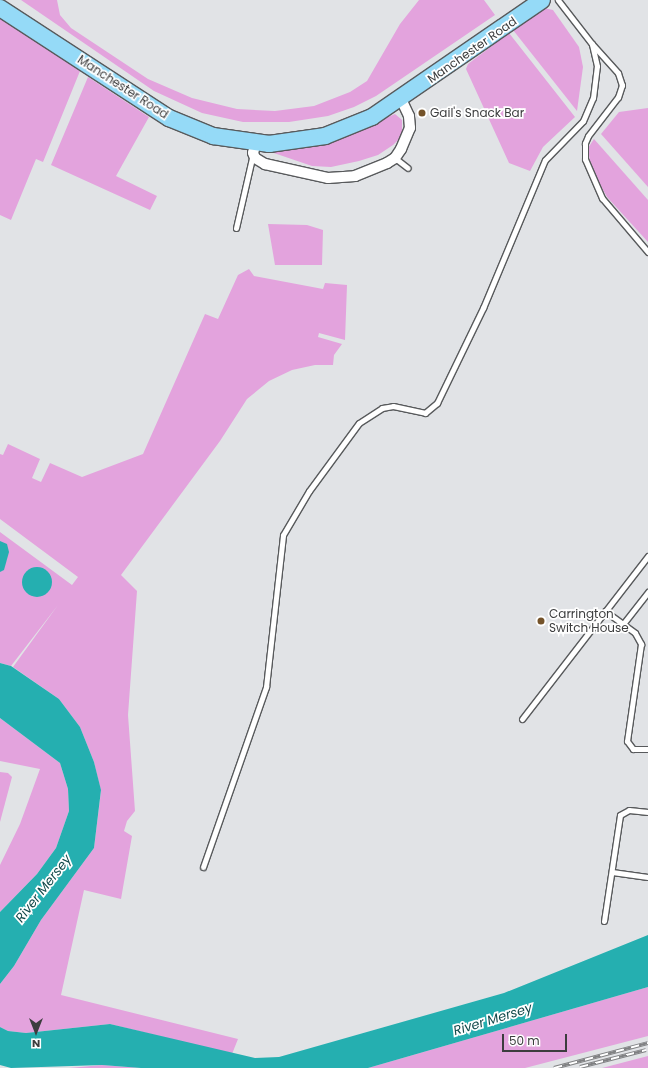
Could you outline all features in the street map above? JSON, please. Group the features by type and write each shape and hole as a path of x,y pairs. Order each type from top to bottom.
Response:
{"main road":[{"name":"Manchester Road","path":"0,8 169,118 213,136 255,148 325,136 372,117 401,100 542,0"}],"street":[{"path":"395,158 410,128 409,116 401,100"},
{"name":"Manchester Road","path":"255,148 258,161 265,164 328,178 367,172 395,158"}],"lane":[{"path":"558,0 592,44 618,73 622,85 618,97 588,136 585,143 585,159 602,198 648,252"},
{"path":"203,867 266,687 283,535 309,491 359,423 382,408 393,406 425,413 437,403 483,308 545,160 583,121 593,98 597,66 592,44"},
{"path":"236,228 255,148"},
{"path":"395,158 408,168"},
{"path":"522,719 648,556"},
{"path":"623,624 648,592"},
{"path":"605,611 635,633 641,644 627,741 633,748 648,749"},
{"path":"604,921 620,815 629,810 648,812"},
{"path":"612,872 648,877"}],"shaded area":[{"path":"21,0 57,0 60,15 71,28 148,79 192,98 237,109 275,111 314,106 350,92 367,81 400,24 419,0 484,0 495,15 376,96 354,107 328,116 289,122 243,122 202,113 154,91"},
{"path":"544,8 553,10 579,47 583,67 577,111 513,30"},
{"path":"0,18 80,71 43,162 36,159 11,220 0,215"},
{"path":"509,33 575,117 543,147 530,171 509,163 466,69 468,64"},
{"path":"88,77 149,117 116,176 157,196 150,210 51,165"},
{"path":"648,108 648,187 601,134 619,112"},
{"path":"395,114 402,120 402,136 393,145 378,155 359,161 331,167 312,166 268,151 332,141"},
{"path":"594,139 648,200 648,242 607,197 591,169 588,148"},
{"path":"268,224 307,225 323,230 322,265 275,265"},
{"path":"249,269 254,276 323,289 325,283 347,285 345,340 319,333 318,337 342,344 334,355 333,365 315,365 292,370 269,381 247,399 220,441 121,575 137,591 128,715 135,811 127,821 124,831 132,836 121,899 84,890 61,995 238,1039 232,1054 110,1024 26,1033 8,1031 0,1027 0,984 14,966 41,920 94,848 101,791 94,762 80,727 59,699 13,667 58,605 11,666 0,663 0,532 72,585 78,577 0,519 0,454 3,455 8,444 40,459 32,478 41,482 50,463 82,477 143,454 205,314 218,319 238,275"},
{"path":"0,718 60,763 68,789 69,811 56,848 37,874 0,912 0,865 20,824 40,769 0,761"},
{"path":"0,772 8,773 12,777 0,822"},
{"path":"648,987 648,1036 525,1068 368,1068"},
{"path":"648,1056 648,1068 602,1068"},
{"path":"102,1065 141,1068 69,1068"}],"water":[{"path":"0,541 7,544 9,552 4,570 0,572"},
{"path":"37,567 47,572 52,582 47,592 37,597 27,592 22,582 27,572"},
{"name":"River Mersey","path":"0,663 11,666 59,699 80,727 94,762 101,790 94,848 41,920 14,966 0,984 0,912 37,874 56,848 69,811 68,789 60,763 0,718"},
{"name":"River Mersey","path":"648,935 648,987 368,1068 141,1068 102,1065 11,1068 0,1065 0,1027 8,1031 26,1033 110,1024 255,1058 279,1057 504,993"}],"railway":[{"path":"554,1068 648,1043"},
{"path":"580,1067 646,1050"}],"place":[{"name":"Gail's Snack Bar","path":"422,113"},
{"name":"Carrington Switch House","path":"541,621"}]}
